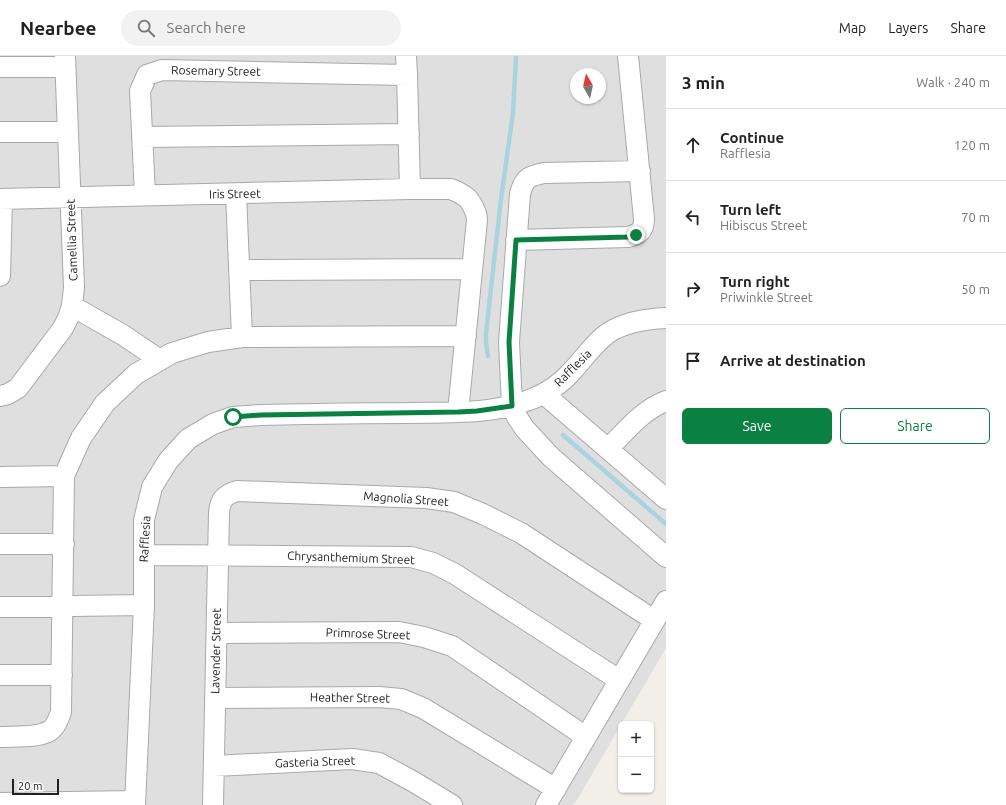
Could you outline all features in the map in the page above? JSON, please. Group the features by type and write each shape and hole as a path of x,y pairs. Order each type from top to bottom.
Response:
{"street":[{"path":"516,240 628,237 636,235 641,231 644,225 644,219 628,56"},
{"path":"0,67 65,61"},
{"name":"Camellia Street","path":"0,396 8,394 18,388 63,328 72,306 74,287 65,61"},
{"path":"407,65 410,189"},
{"name":"Rosemary Street","path":"145,195 140,90 147,76 162,70 407,65"},
{"path":"0,132 67,132"},
{"path":"142,137 409,134"},
{"path":"640,172 534,175 526,179 522,185 516,240 509,342 512,406 517,417 525,428 551,457 666,557"},
{"name":"Iris Street","path":"1,199 451,189 467,198 477,214 472,269"},
{"path":"236,194 242,337"},
{"path":"0,276 1,199"},
{"path":"239,270 472,269 458,412"},
{"path":"72,306 123,335 160,360"},
{"name":"Rafflesia","path":"135,803 144,606 144,520 152,487 168,461 188,439 213,424 233,417 261,415 458,412 512,406 544,394 557,385 572,372 598,342 612,330 628,323 666,318"},
{"path":"0,737 42,734 52,730 58,722 61,712 62,675 64,476 81,438 105,403 136,374 172,353 208,342 242,337 466,336"},
{"path":"544,394 608,449 664,492"},
{"path":"608,449 639,417 650,409 666,401"},
{"path":"0,476 64,476"},
{"name":"Magnolia Street","path":"223,498 230,493 237,492 426,498 454,502 483,514 521,533 654,620"},
{"name":"Lavender Street","path":"213,805 219,513 223,498"},
{"path":"0,544 64,544"},
{"name":"Chrysanthemium Street","path":"144,555 411,557 433,563 455,574 620,680"},
{"path":"551,797 666,601"},
{"path":"0,607 144,606"},
{"name":"Primrose Street","path":"217,633 399,632 424,637 452,646 586,737"},
{"path":"0,675 62,675"},
{"name":"Heather Street","path":"215,698 378,697 401,699 423,708 551,797"},
{"name":"Gasteria Street","path":"214,766 352,759 379,763 452,805"},
{"path":"0,802 135,803"}],"shaded area":[{"path":"0,56 666,56 666,648 623,721 618,721 618,730 574,805 0,805"}],"waterway":[{"path":"488,356 486,333 501,199 513,113 516,56"},
{"path":"563,435 666,524"}],"route":[{"path":"233,417 261,415 458,412 512,406 509,342 516,240 628,237 636,235"}]}
